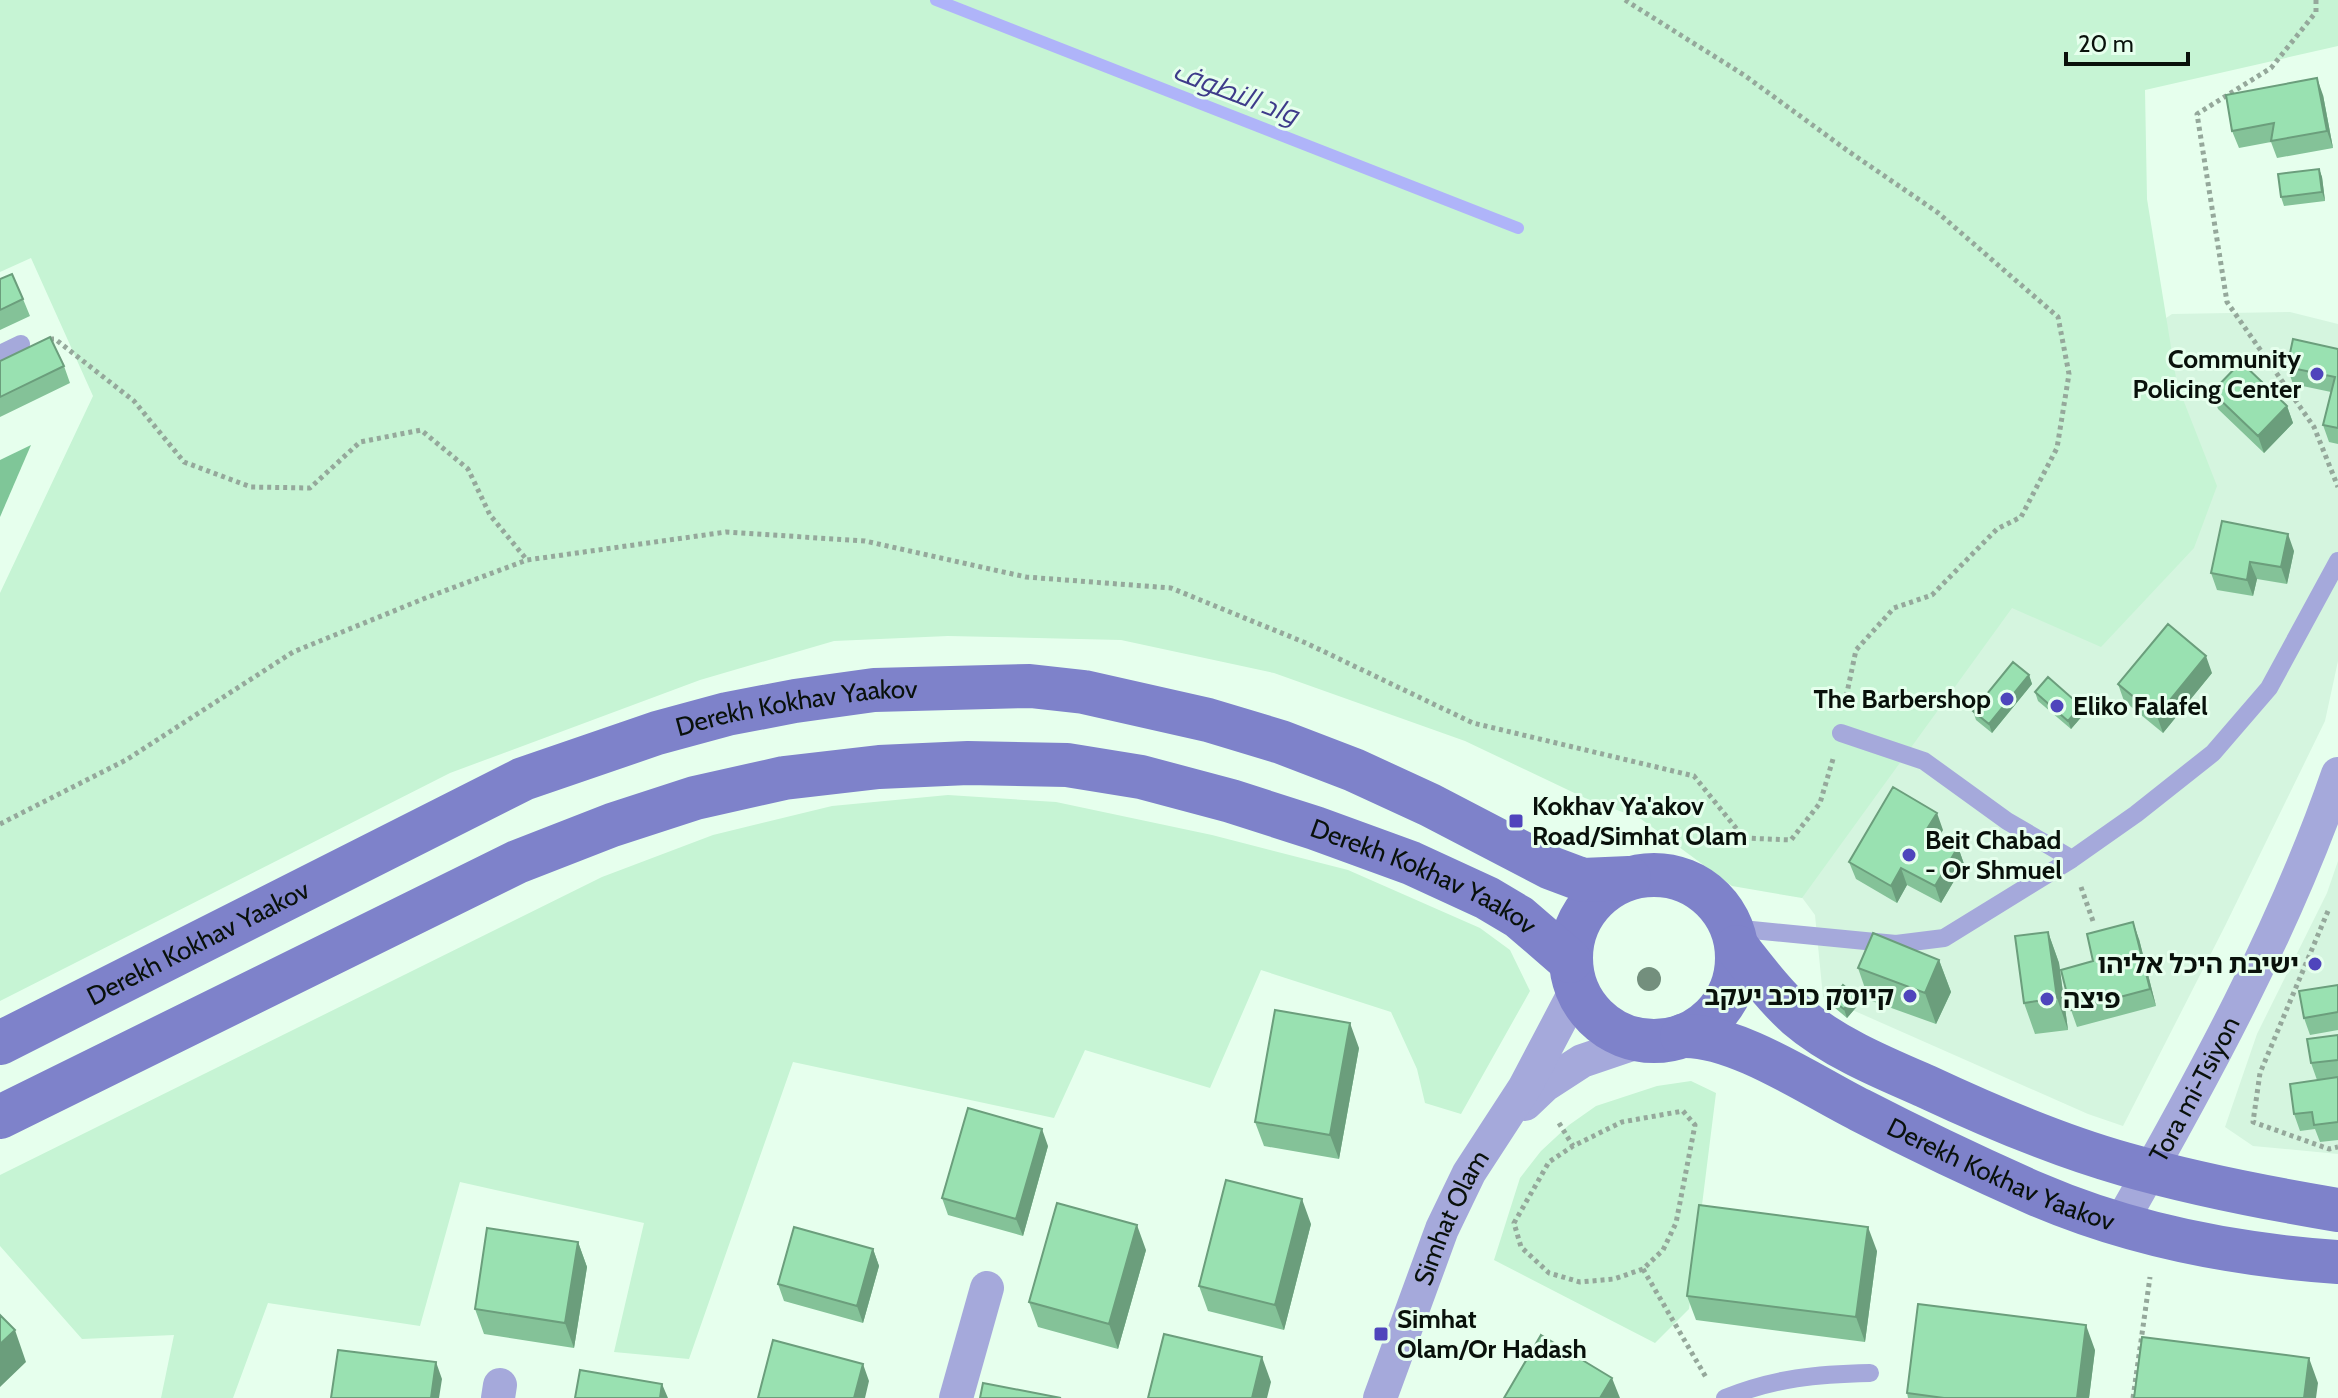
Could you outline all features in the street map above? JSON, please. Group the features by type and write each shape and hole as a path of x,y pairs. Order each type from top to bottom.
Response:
{"street":[{"name":"Derekh Kokhav Yaakov","path":"0,1043 523,779 590,754 727,714 874,690 1030,686 1084,692 1208,720 1281,742 1354,770 1430,805 1551,868 1583,880 1629,878"},
{"name":"Derekh Kokhav Yaakov","path":"0,1117 517,862 612,825 695,798 784,778 879,767 968,763 1067,765 1141,777 1231,801 1411,863 1487,898 1519,917 1573,975"},
{"name":"Tora mi-Tsiyon","path":"2138,1228 2151,1171 2250,981 2321,825 2338,774"},
{"path":"1654,874 1679,878 1702,889 1720,906 1735,938 1737,967 1733,985 1719,1011 1697,1030 1662,1038 1614,1032 1592,1014 1573,975 1574,932 1588,906 1607,889 1629,878 1654,874"},
{"name":"Derekh Kokhav Yaakov","path":"1735,938 1771,991 1799,1017 1874,1063 1968,1106 2053,1139 2151,1171 2267,1198 2338,1210"},
{"name":"Simhat Olam","path":"1380,1398 1442,1229 1469,1173 1497,1133 1543,1055 1573,975"},
{"name":"Derekh Kokhav Yaakov","path":"1662,1038 1701,1035 1781,1068 1892,1126 2100,1219 2211,1246 2338,1262"},
{"name":"Simhat Olam","path":"1497,1133 1545,1085 1582,1061 1662,1038"},
{"path":"956,1398 987,1288"}],"lane":[{"path":"0,354 21,344"},
{"path":"1735,938 1896,944 1944,938 2072,859 2136,814 2213,753 2269,688 2338,561"},
{"path":"1841,733 1924,761 2007,821 2072,859"},
{"path":"1725,1398 1759,1384 1814,1374 1870,1373"}],"path":[{"path":"1625,0 1744,75 1937,212 2058,317 2069,374 2057,448 2021,517 1997,529 1932,595 1894,608 1856,650 1841,733"},
{"path":"2316,0 2316,12 2271,68 2197,114 2227,302 2314,427 2338,487"},
{"path":"21,344 55,339 134,401 184,462 251,487 310,488 360,442 421,430 468,469 490,515 527,560"},
{"path":"2328,910 2260,1073 2253,1122 2329,1149 2338,1147"},
{"path":"1683,1111 1695,1125 1676,1223 1663,1250 1643,1269 1614,1279 1580,1282 1549,1273 1521,1247 1514,1223 1549,1162 1573,1146 1622,1122 1683,1111"},
{"path":"2133,1398 2138,1228"},
{"path":"1643,1269 1710,1385"}],"shaded area":[{"path":"0,0 2338,0 2338,46 2145,90 2147,199 2177,384 2217,486 2194,548 2101,647 2012,608 1802,898 1732,886 1641,819 1585,798 1465,741 1274,673 1121,640 948,636 834,641 700,680 450,773 0,1001 0,593 93,396 31,258 0,272"},
{"path":"2290,312 2338,324 2338,661 2325,721 2123,1126 2088,1114 1823,997 1815,915 1733,805 1995,434 2172,314"},
{"path":"948,795 1056,802 1212,835 1348,870 1480,928 1510,950 1530,991 1461,1114 1425,1103 1417,1069 1391,1012 1261,970 1210,1088 1085,1050 1054,1118 793,1062 689,1359 614,1352 644,1223 460,1182 420,1326 268,1303 233,1398 161,1398 174,1335 82,1339 0,1246 0,1175 602,877 713,835 832,806"},
{"name":"ישיבת היכל אליהו","path":"2338,861 2338,1154 2253,1146 2225,1127 2257,1034 2327,893"},
{"path":"1691,1081 1716,1093 1689,1309 1655,1343 1494,1260 1520,1178 1541,1151 1569,1125 1596,1106 1657,1086"}],"green space":[{"path":"31,445 0,517 0,460"}],"building":[{"path":"2317,78 2327,131 2271,141 2274,123 2232,131 2226,95"},
{"path":"2319,169 2322,192 2281,197 2278,174"},
{"path":"12,274 23,299 0,310 0,279"},
{"path":"50,337 64,366 0,397 0,361"},
{"path":"2293,339 2338,349 2338,428 2323,425 2335,377 2287,367"},
{"path":"2241,362 2287,406 2258,436 2212,392"},
{"path":"2222,521 2288,534 2281,567 2250,562 2247,580 2211,573"},
{"path":"2168,624 2206,656 2157,716 2118,684"},
{"path":"2013,662 2029,675 1989,724 1973,711"},
{"path":"2048,677 2081,706 2068,721 2035,692"},
{"name":"Beit Chabad - Or Shmuel","path":"1893,787 1937,813 1927,829 1958,847 1935,886 1901,868 1891,886 1849,862"},
{"path":"2133,922 2150,989 2071,1010 2061,970 2093,961 2087,934"},
{"path":"2048,932 2057,998 2024,1003 2015,936"},
{"path":"1873,933 1939,960 1925,993 1858,968"},
{"path":"1843,985 1855,995 1844,1009 1832,1000"},
{"path":"2338,985 2338,1012 2304,1018 2299,991"},
{"path":"1275,1010 1350,1023 1330,1135 1255,1122"},
{"path":"2338,1035 2338,1060 2311,1063 2307,1039"},
{"path":"2338,1077 2338,1122 2314,1125 2312,1112 2294,1114 2290,1084"},
{"path":"968,1108 1042,1129 1016,1219 942,1198"},
{"path":"1226,1180 1302,1199 1275,1305 1199,1286"},
{"path":"1057,1203 1137,1225 1109,1324 1029,1302"},
{"path":"1699,1205 1868,1227 1856,1317 1687,1296"},
{"path":"794,1227 873,1249 857,1306 778,1284"},
{"path":"487,1228 578,1242 565,1323 475,1309"},
{"path":"1918,1304 2086,1325 2077,1398 1944,1398 1907,1393"},
{"path":"0,1315 15,1330 0,1344"},
{"path":"1164,1334 1262,1357 1252,1398 1148,1398"},
{"path":"1541,1335 1612,1378 1600,1398 1504,1398"},
{"path":"2142,1337 2309,1358 2304,1398 2134,1398"},
{"path":"773,1340 863,1364 854,1398 758,1398"},
{"path":"338,1350 436,1362 431,1398 331,1398"},
{"path":"580,1370 662,1384 660,1398 575,1398"},
{"path":"983,1383 1061,1398 980,1398"}],"waterway":[{"name":"واد النطوف","path":"936,0 1518,228"}],"place":[{"name":"Community Policing Center","path":"2317,374"},
{"name":"The Barbershop","path":"2007,699"},
{"name":"Eliko Falafel","path":"2057,706"},
{"name":"Kokhav Ya'akov Road/Simhat Olam","path":"1516,821"},
{"name":"Beit Chabad - Or Shmuel","path":"1909,855"},
{"name":"ישיבת היכל אליהו","path":"2315,964"},
{"name":"קיוסק כוכב יעקב","path":"1910,996"},
{"name":"פיצה","path":"2047,999"},
{"name":"Simhat Olam/Or Hadash","path":"1381,1334"}]}
